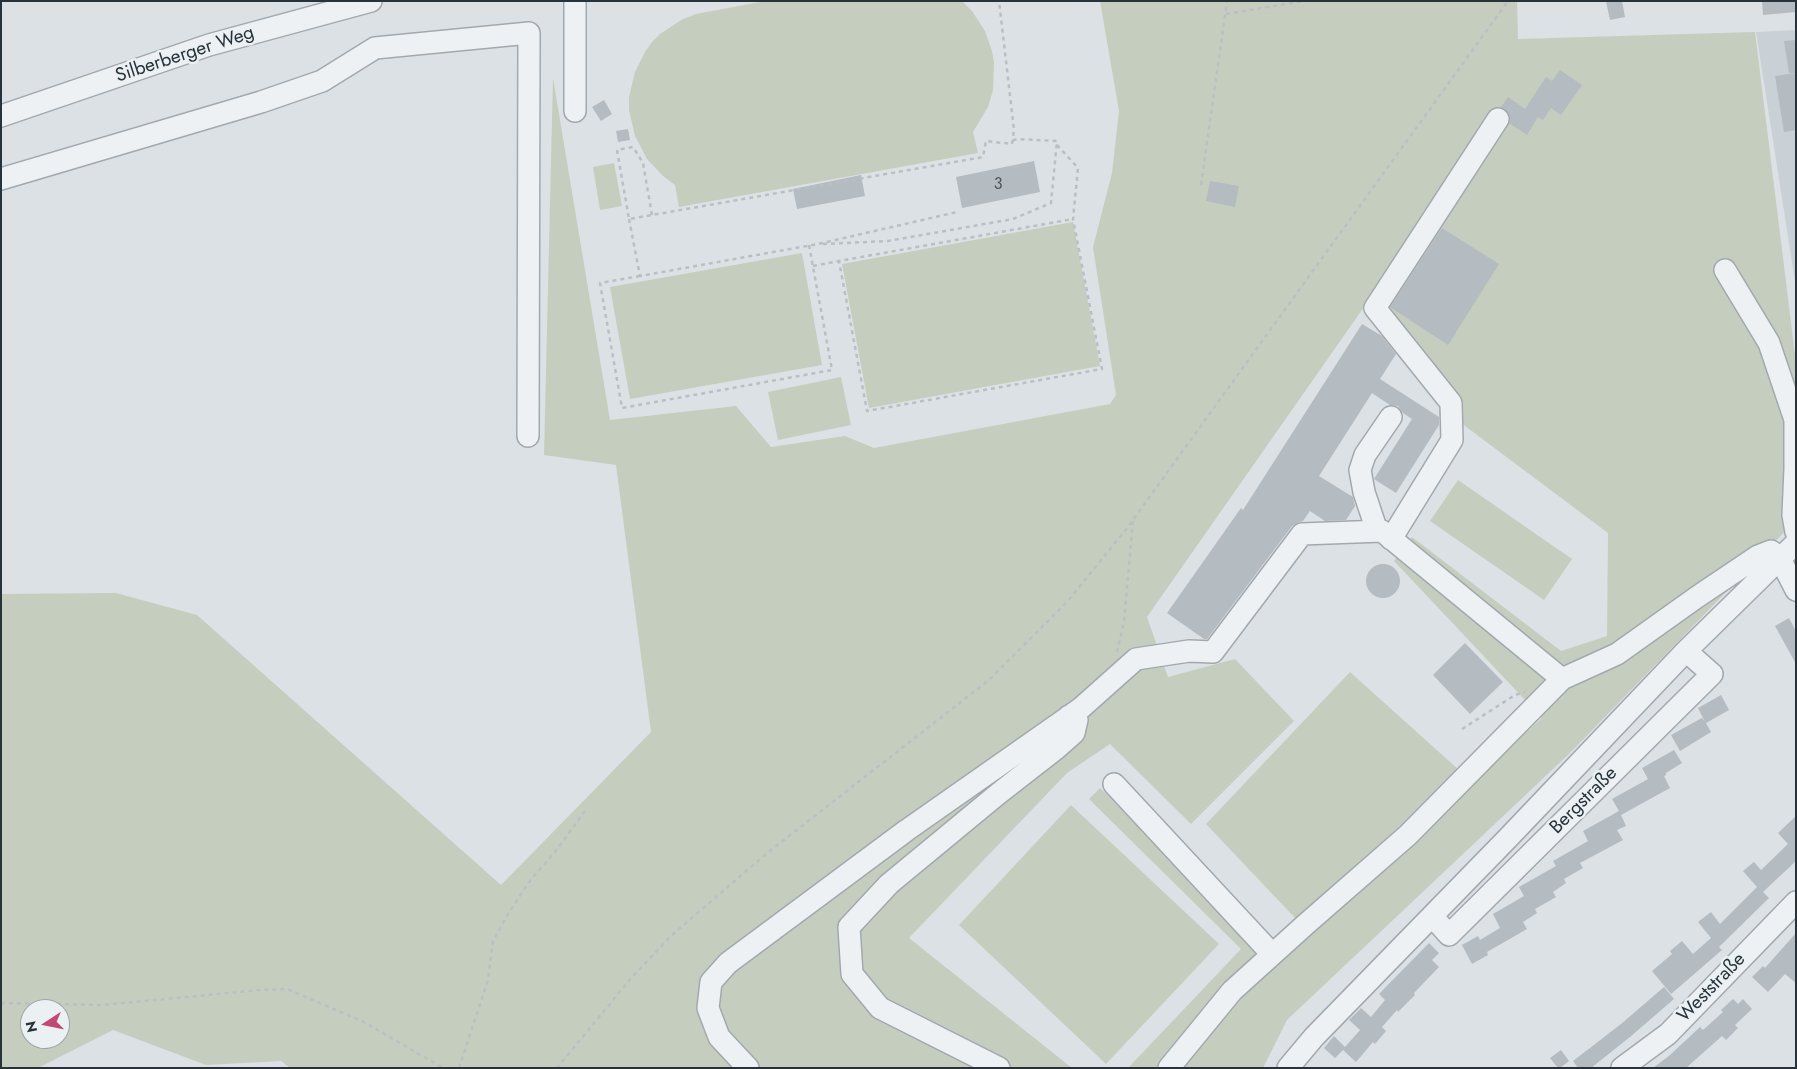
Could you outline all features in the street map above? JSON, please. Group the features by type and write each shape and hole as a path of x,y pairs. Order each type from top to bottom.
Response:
{"street":[{"name":"Silberberger Weg","path":"1,116 209,45 371,1"},
{"path":"575,1 575,111"},
{"path":"1,179 261,102 322,81 375,48 529,33 528,436"},
{"path":"1384,535 1452,440 1451,403 1375,308 1498,119"},
{"path":"1725,270 1769,343 1795,420 1795,469 1792,515 1796,532"},
{"path":"1391,417 1365,455 1360,470 1364,492 1384,535 1562,679"},
{"path":"748,1068 718,1037 708,1008 711,982 728,963 907,830 1081,708 1136,659 1189,651 1213,652 1302,534 1384,535"},
{"name":"Bergstraße","path":"1288,1068 1314,1037 1508,838 1686,650 1796,543"},
{"path":"1169,1068 1232,990 1408,835 1562,679 1617,654 1758,556 1771,551 1779,558 1796,590"},
{"name":"Bergstraße","path":"1432,916 1449,935 1712,674 1686,650"},
{"path":"999,1068 880,1008 852,974 849,927 890,884 1074,733 1077,720 1069,716"},
{"path":"1114,784 1272,954"},
{"name":"Weststraße","path":"1622,1068 1668,1034 1796,902"}],"path":[{"path":"999,1 1014,130 1012,141"},
{"path":"1201,185 1227,1"},
{"path":"1226,14 1304,1"},
{"path":"557,1068 632,977 672,935 766,854 989,680 1067,602 1133,520 1508,1"},
{"path":"629,219 983,157 986,140 1012,144 1012,141 1017,139 1057,141 1057,144 1078,168 1073,218 1102,369 867,411 839,261"},
{"path":"809,245 832,370 622,408 600,282 809,245 888,241 1013,219 1051,203 1057,144"},
{"path":"640,276 617,150 633,147 643,163 652,215"},
{"path":"814,245 957,212"},
{"path":"813,266 1073,218"},
{"path":"1116,656 1124,621 1133,520"},
{"path":"1462,729 1514,695 1530,690"},
{"path":"459,1068 488,980 493,940 530,882 585,811"},
{"path":"1,1003 102,1006 287,989 362,1021 443,1068"}],"shaded area":[{"path":"1796,30 1796,288 1756,32"}],"green space":[{"path":"765,1 962,1 972,11 985,31 994,62 993,90 988,107 973,132 978,153 679,207 675,185 663,176 647,159 635,136 629,110 629,97 635,72 652,42 660,34 683,19 696,14"},
{"path":"1100,1 1517,1 1518,39 1755,32 1796,363 1796,520 1569,754 1287,1020 1263,1068 1128,1068 1241,949 1089,799 1100,788 1281,957 1542,718 1394,561 1412,537 1561,651 1607,636 1608,533 1461,423 1364,307 1147,617 1168,677 1235,659 1294,721 1191,824 1110,744 1067,773 909,938 1072,1068 290,1068 281,1061 206,1065 113,1030 38,1068 1,1068 1,594 116,593 197,615 501,885 651,732 616,465 544,455 553,78 610,420 736,406 771,447 845,436 874,448 1110,404 1116,395 1093,247 1112,173 1119,111"},
{"path":"614,163 622,206 600,210 593,167"},
{"path":"1073,222 1100,366 869,408 842,264"},
{"path":"802,253 822,365 630,399 610,287"},
{"path":"841,377 851,425 778,440 768,392"},
{"path":"1458,480 1572,559 1544,600 1430,521"},
{"path":"1350,672 1459,770 1382,849 1297,920 1206,824"},
{"path":"1071,805 1219,944 1106,1064 959,925"}],"building":[{"path":"1606,1 1622,1 1625,17 1610,20"},
{"path":"1762,1 1796,1 1796,12 1763,15"},
{"path":"1796,40 1796,73 1789,73 1784,41"},
{"path":"1560,70 1582,85 1561,115 1551,108 1543,120 1538,117 1527,135 1509,123 1509,114 1501,107 1508,97 1525,109 1546,77 1552,81"},
{"path":"1796,73 1796,130 1784,132 1775,76"},
{"path":"604,100 612,114 601,121 592,107"},
{"path":"628,129 630,140 618,142 616,131"},
{"path":"1034,161 1040,192 962,208 956,177"},
{"path":"861,175 865,196 797,209 793,189"},
{"path":"1210,181 1239,186 1235,207 1206,201"},
{"path":"1442,228 1499,264 1448,345 1390,307"},
{"path":"1362,324 1382,336 1396,354 1380,379 1439,417 1439,425 1396,493 1374,479 1412,419 1403,413 1398,406 1390,405 1372,393 1319,476 1353,497 1355,506 1346,520 1325,521 1310,511 1303,521 1292,526 1207,639 1204,639 1167,613 1241,508 1243,510"},
{"path":"1383,564 1390,565 1395,569 1399,574 1399,588 1395,593 1390,597 1383,598 1376,597 1371,593 1367,588 1366,581 1367,574 1371,569 1376,565"},
{"path":"1789,618 1796,631 1796,664 1775,626"},
{"path":"1465,643 1503,682 1470,714 1433,675"},
{"path":"1721,695 1729,710 1706,723 1711,732 1680,751 1671,735 1702,718 1705,722 1698,708"},
{"path":"1674,750 1682,763 1664,776 1670,788 1621,815 1626,826 1617,830 1623,840 1580,863 1583,868 1564,879 1566,883 1553,892 1556,897 1535,909 1537,913 1523,922 1527,929 1487,952 1488,955 1472,964 1462,945 1478,936 1480,940 1500,928 1493,914 1524,896 1519,887 1556,866 1553,861 1588,841 1583,831 1619,811 1612,799 1648,779 1642,768"},
{"path":"1796,816 1796,861 1763,892 1769,898 1719,947 1722,950 1671,994 1652,971 1672,954 1670,951 1682,941 1693,954 1711,938 1698,922 1711,912 1720,924 1757,887 1743,871 1754,862 1761,870 1788,844 1778,833"},
{"path":"1796,933 1796,983 1785,974 1768,992 1752,977 1763,966 1765,968"},
{"path":"1429,943 1439,953 1432,960 1439,967 1414,993 1415,995 1398,1012 1397,1010 1382,1027 1386,1031 1375,1044 1373,1042 1356,1062 1343,1050 1335,1058 1324,1048 1334,1036 1345,1047 1360,1030 1349,1020 1361,1008 1371,1017 1385,1000 1379,994"},
{"path":"1664,987 1674,999 1591,1068 1578,1068 1573,1061 1621,1024"},
{"path":"1733,999 1738,1004 1743,999 1752,1009 1735,1025 1738,1028 1726,1040 1722,1036 1686,1068 1653,1068 1700,1027 1703,1030 1723,1012 1721,1010"},
{"path":"1561,1050 1569,1061 1558,1068 1550,1058"}]}
